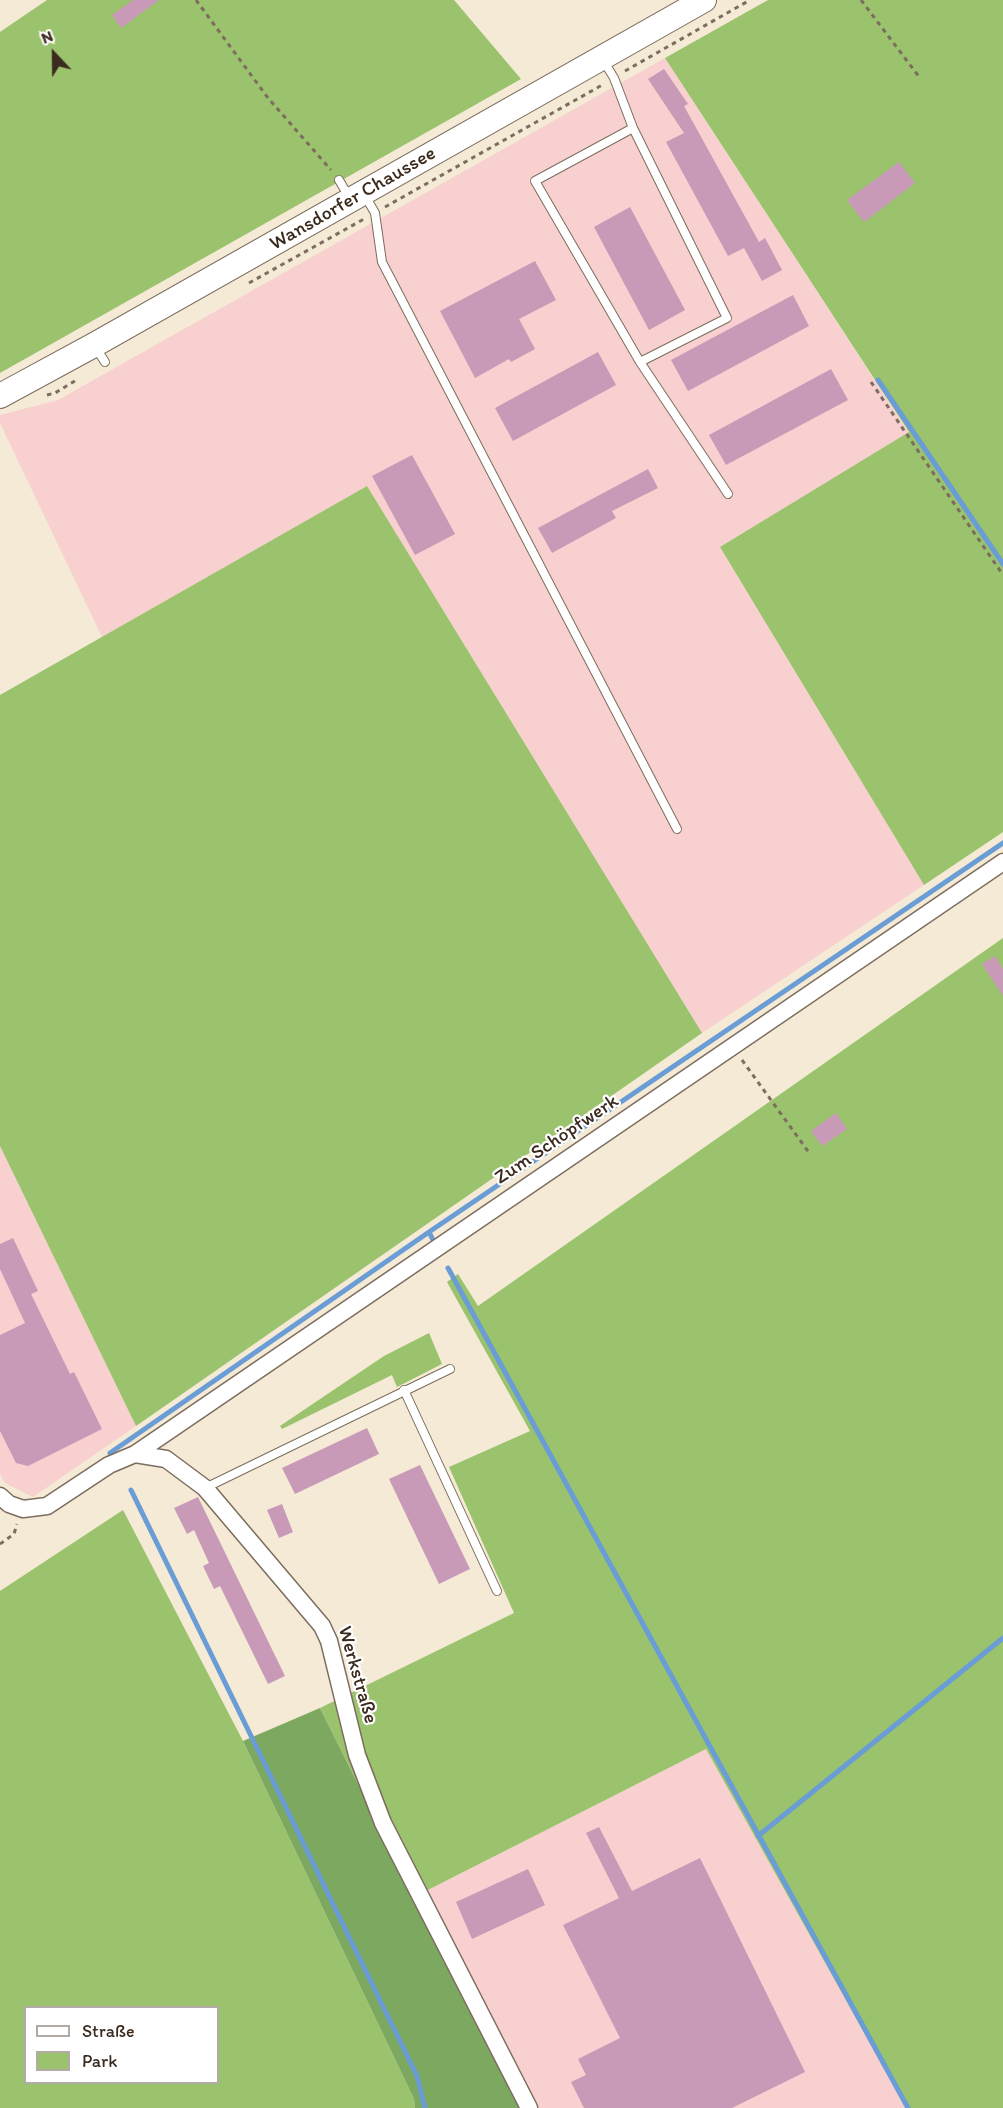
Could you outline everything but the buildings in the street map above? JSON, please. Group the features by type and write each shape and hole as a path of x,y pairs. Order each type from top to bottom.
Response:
{"street":[{"name":"Wansdorfer Chaussee","path":"0,396 100,354 351,191 602,58 704,0"},
{"name":"Zum Schöpfwerk","path":"135,1454 1003,862"},
{"name":"Werkstraße","path":"135,1454 166,1459 205,1488 322,1626 329,1641 357,1755 383,1823 529,2108"},
{"path":"0,1496 9,1504 23,1509 47,1506 109,1465 135,1454"}],"lane":[{"path":"602,58 614,78 633,128 727,318 640,362"},
{"path":"633,128 535,181 640,362 728,494"},
{"path":"351,191 375,213 382,262 677,829"},
{"path":"205,1488 450,1369"},
{"path":"404,1390 497,1592"}],"path":[{"path":"196,0 268,98 351,191"},
{"path":"861,0 920,78"},
{"path":"871,382 1003,575"},
{"path":"732,1046 810,1154"},
{"path":"0,1544 14,1534 23,1509"}],"shaded area":[{"path":"665,58 909,433 720,547 924,885 702,1033 367,486 102,637 0,423 0,415 58,400"},
{"path":"0,1146 136,1426 33,1497 5,1483 0,1474"},
{"path":"706,1749 906,2108 519,2108 414,1897"}],"green space":[{"path":"47,0 454,0 521,79 0,373 0,32"},
{"path":"768,0 1003,0 1003,832 924,885 720,547 909,432 665,58"},
{"path":"367,486 702,1033 136,1426 0,1146 0,695"},
{"path":"1003,938 1003,2108 906,2108 706,1749 414,1897 320,1708 514,1613 449,1467 530,1431 447,1282 458,1274 478,1306"},
{"path":"429,1333 442,1364 397,1387 392,1375 282,1429 280,1426 384,1356"},
{"path":"123,1510 243,1741 414,2099 415,2108 0,2108 0,1591"},
{"path":"320,1708 519,2108 415,2108 414,2099 243,1741"}],"waterway":[{"path":"878,380 1003,564"},
{"path":"433,1240 429,1232 1003,843"},
{"path":"110,1453 429,1232"},
{"path":"448,1268 908,2108"},
{"path":"131,1490 417,2076 425,2108"},
{"path":"758,1836 1003,1638"}]}
